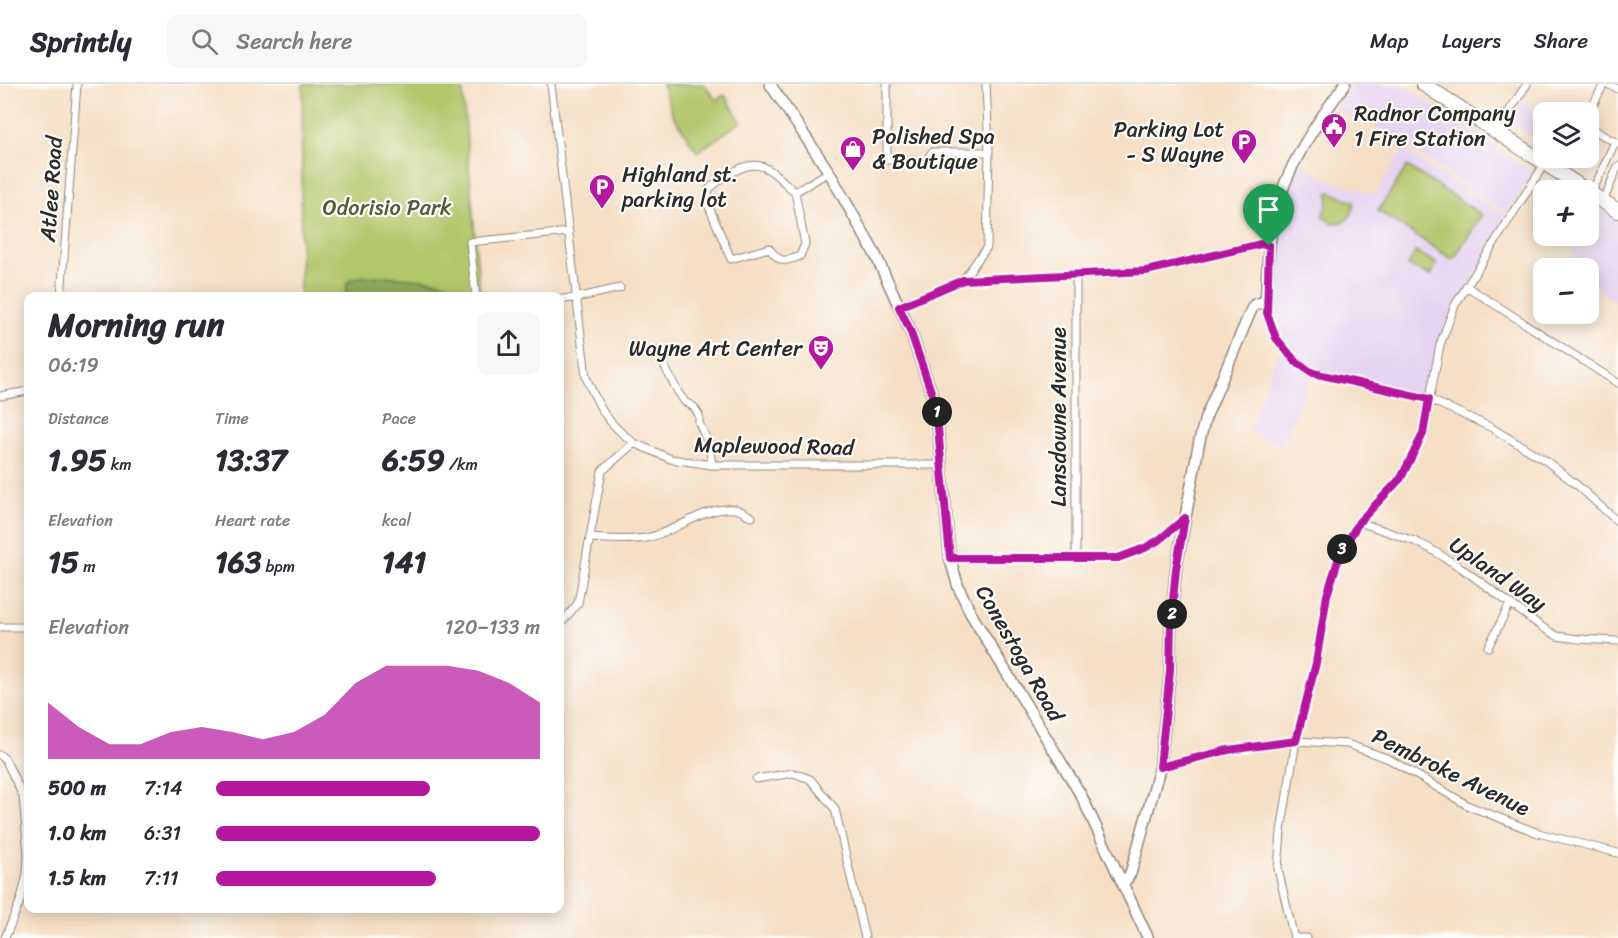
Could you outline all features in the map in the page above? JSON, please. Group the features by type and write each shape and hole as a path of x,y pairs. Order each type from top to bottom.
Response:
{"highway":[{"path":"1423,84 1533,155"},
{"path":"1552,168 1570,180"},
{"path":"1599,199 1618,211"}],"main road":[{"name":"Conestoga Road","path":"770,84 829,172 876,256 910,330 933,395 938,418 950,558 965,603 1080,795 1148,938"},
{"path":"1122,882 1131,872 1160,767 1170,671 1171,620 1176,569 1205,419 1252,308 1266,301 1269,246 1279,201 1295,161 1311,131 1345,84"}],"street":[{"name":"Atlee Road","path":"62,292 77,84"},
{"name":"Maplewood Road","path":"551,84 586,376 598,406 615,429 634,443 671,459 712,465 942,465"},
{"path":"887,84 887,160 926,161 932,152 989,152"},
{"path":"963,280 987,247 989,152 986,84"},
{"path":"1496,131 1527,84"},
{"path":"1595,180 1616,143 1594,131 1589,122 1590,116 1606,84 1618,89"},
{"path":"752,164 768,168 795,192 805,244 800,256 781,261 769,248 731,259 707,202 709,189 724,176 752,164"},
{"path":"1603,202 1618,166"},
{"path":"1307,938 1294,938 1278,869 1281,831 1296,741 1316,663 1327,595 1340,554 1359,522 1401,478 1423,434 1442,339 1455,305 1542,168"},
{"path":"795,192 829,172"},
{"path":"475,292 470,242 569,232"},
{"path":"899,307 963,280 1146,271 1261,244 1269,246"},
{"name":"Lansdowne Avenue","path":"1076,275 1076,559"},
{"path":"1466,286 1618,383"},
{"path":"564,299 620,288"},
{"path":"1266,301 1267,313 1276,338 1296,362 1313,373 1429,399 1490,427 1545,460 1618,522"},
{"path":"645,352 655,350 657,352 678,392 699,415 699,423 709,445 712,465"},
{"path":"0,396 24,392"},
{"path":"564,620 579,603 602,471 634,443"},
{"path":"590,538 646,538 706,513 722,510 737,509 752,517"},
{"path":"950,558 1118,558 1159,540 1185,518"},
{"name":"Upland Way","path":"1359,522 1429,548 1461,567 1557,636 1618,640"},
{"path":"1488,646 1510,604"},
{"path":"0,627 24,627"},
{"name":"Pembroke Avenue","path":"1160,767 1228,750 1296,741 1347,744 1389,759 1469,806 1538,833 1618,853"},
{"path":"0,755 5,759 23,796 24,808"},
{"path":"756,779 793,773 810,779 835,808 865,938"},
{"path":"5,938 24,886"}],"shaded area":[{"path":"1353,84 1401,84 1533,173 1508,213 1364,119 1349,117 1336,109"},
{"path":"1522,101 1533,109 1533,137 1509,121"},
{"path":"1403,150 1509,218 1446,326 1429,399 1313,373 1282,446 1248,431 1281,346 1269,321 1268,254 1295,161 1326,179 1372,194 1377,191"},
{"path":"1579,168 1593,168 1590,175"},
{"path":"1599,209 1618,221 1618,303 1599,291 1599,258 1574,258 1572,251 1575,246 1599,246"}],"green space":[{"name":"Odorisio Park","path":"303,84 462,84 480,292 300,292"},
{"path":"662,84 704,84 716,100 725,95 741,122 697,152 673,115"},
{"path":"1407,166 1482,215 1453,260 1378,211"},
{"path":"1330,192 1354,202 1352,214 1344,222 1332,223 1323,217"},
{"path":"1415,252 1437,263 1431,276 1408,266"},
{"path":"386,276 447,284 443,292 346,292 347,284 351,279"}],"place":[{"name":"Radnor Company 1 Fire Station","path":"1334,149"},
{"name":"Parking Lot - S Wayne","path":"1244,165"},
{"name":"Polished Spa & Boutique","path":"853,172"},
{"name":"Highland st. parking lot","path":"602,210"},
{"name":"Wayne Art Center","path":"821,371"}],"route":[{"path":"1261,244 1269,246 1267,313 1281,345 1296,362 1313,373 1429,399 1423,434 1401,478 1359,522 1340,554 1327,595 1316,663 1296,741 1228,750 1160,767 1170,671 1171,620 1176,569 1185,518 1159,540 1118,558 950,558 936,406 910,330 899,307 963,280 1146,271 1261,244"}]}
